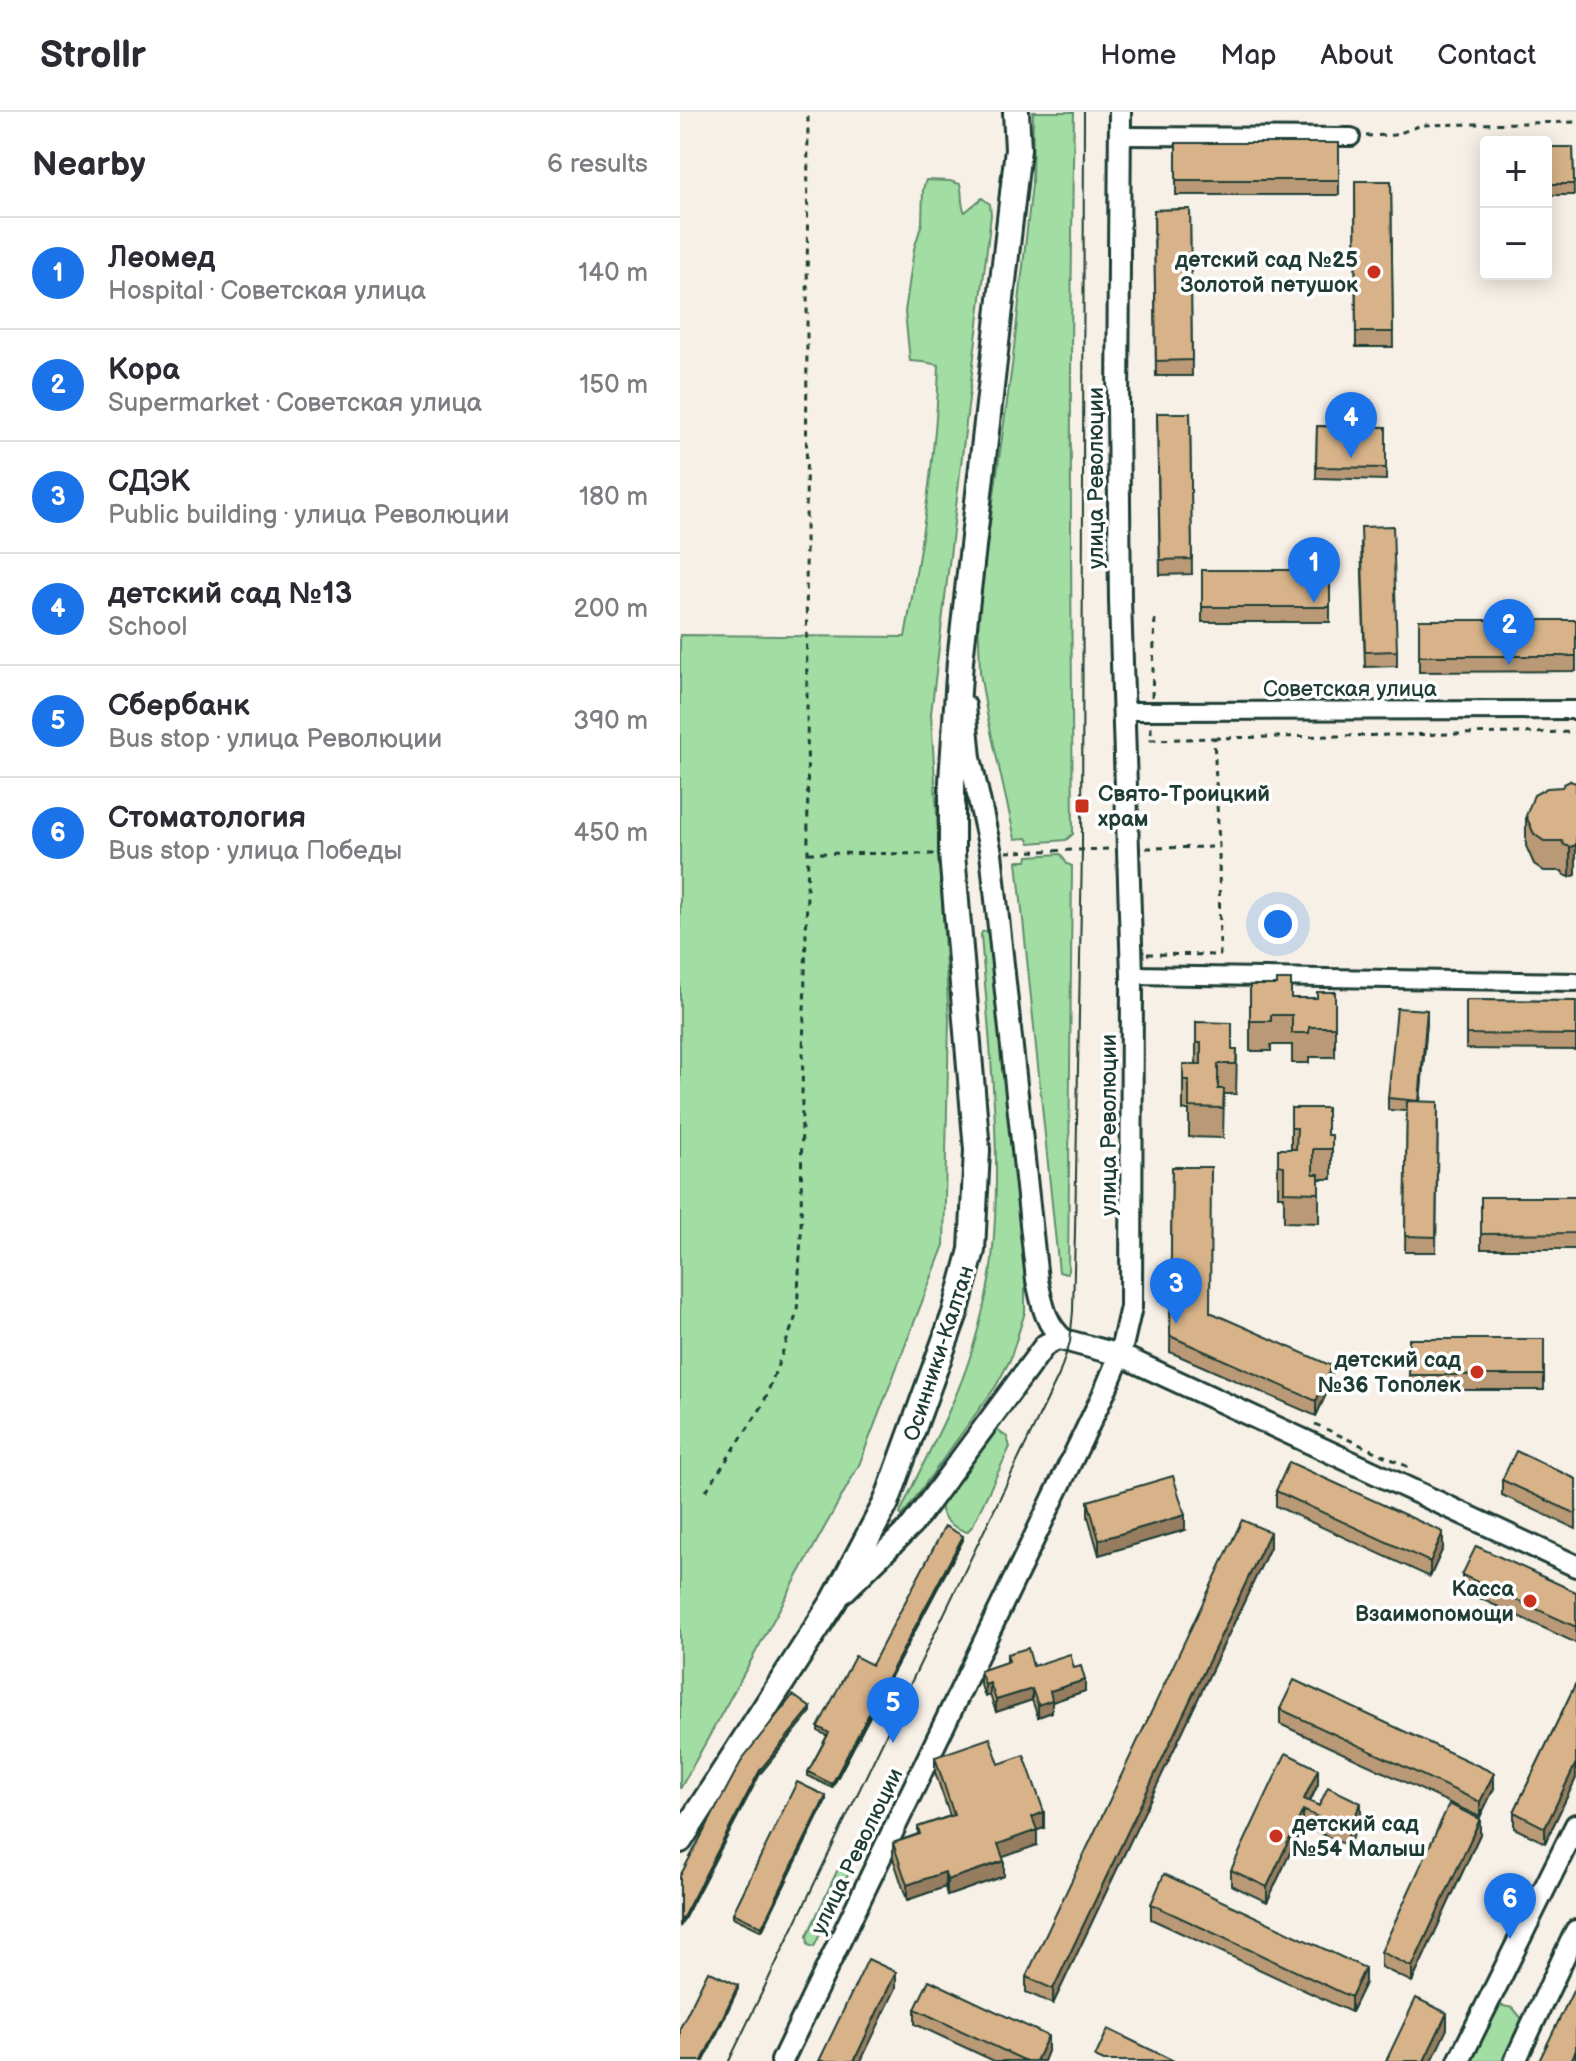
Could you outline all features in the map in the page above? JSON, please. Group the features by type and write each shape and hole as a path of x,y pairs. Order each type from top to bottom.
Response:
{"main road":[{"name":"Осинники-Калтан","path":"680,1840 834,1601 886,1503 955,1313 972,1250 977,1150 952,854 952,781 960,661 1018,149 1016,112"}],"street":[{"name":"улица Революции","path":"782,2061 1104,1393 1120,1355 1131,1307 1138,975 1128,849 1120,600 1120,112"},
{"path":"1120,136 1351,137"},
{"path":"960,661 970,758 991,853 1037,1280 1048,1322 1064,1340"},
{"name":"Советская улица","path":"1125,711 1576,710"},
{"path":"1138,975 1576,982"},
{"path":"834,1601 912,1525 1045,1345 1057,1339 1120,1355 1576,1566"},
{"path":"1459,2061 1576,1825"},
{"path":"1515,2061 1576,1931"}],"path":[{"path":"706,1491 763,1405 797,1313 808,853 808,112"},
{"path":"1351,137 1394,135 1422,125 1576,122"},
{"path":"1155,616 1151,740 1576,732"},
{"path":"1138,975 1142,954 1220,955 1214,738"},
{"path":"991,853 1219,847"},
{"path":"808,853 952,854"},
{"path":"1309,1422 1421,1473"}],"green space":[{"path":"1033,112 1074,112 1071,383 1073,834 1066,840 1030,843 1027,838 1015,839 987,714 980,673 978,609 1012,366 1032,184"},
{"path":"926,180 960,184 965,212 982,198 990,204 991,215 931,714 949,1020 944,1245 859,1465 680,1789 680,635 905,637 931,468 939,365 910,361 905,312 914,249 922,223"},
{"path":"1061,854 1072,866 1066,1274 1059,1272 1017,861 1027,861 1028,856"},
{"path":"986,931 1021,1233 1025,1312 1010,1360 996,1386 902,1516 901,1511 964,1374 981,1319 991,1271 996,1179 994,1097 981,935"},
{"path":"997,1430 1007,1437 1010,1447 967,1532 948,1522 942,1514 940,1503 983,1436"},
{"path":"846,1870 848,1875 814,1947 808,1945 807,1936 837,1871"},
{"path":"1498,2005 1513,2008 1523,2020 1521,2034 1508,2061 1465,2061 1491,2012"}],"building":[{"path":"1176,143 1339,143 1339,180 1176,180"},
{"path":"1552,147 1573,147 1574,184 1552,184"},
{"name":"детский сад №25 Золотой петушок","path":"1355,181 1391,181 1393,332 1356,332"},
{"path":"1190,209 1192,360 1156,361 1154,210"},
{"path":"1157,413 1190,413 1192,559 1160,560"},
{"path":"1317,426 1386,427 1386,468 1316,467"},
{"path":"1393,526 1397,651 1365,652 1361,527"},
{"path":"1202,570 1330,570 1330,607 1202,607"},
{"path":"1419,620 1576,620 1576,656 1419,656"},
{"path":"1570,781 1576,783 1576,845 1570,847 1562,841 1544,841 1534,834 1526,816 1534,795 1547,788 1562,787"},
{"path":"1277,980 1291,980 1291,998 1317,998 1317,992 1335,992 1335,1027 1309,1027 1309,1033 1292,1033 1292,1015 1271,1015 1271,1021 1250,1021 1250,985 1277,985"},
{"path":"1466,1000 1576,1001 1576,1035 1466,1034"},
{"path":"1397,1008 1427,1010 1419,1101 1388,1098"},
{"path":"1196,1022 1232,1023 1232,1050 1237,1050 1236,1064 1218,1064 1218,1089 1224,1089 1223,1108 1189,1107 1189,1080 1183,1080 1183,1064 1201,1064 1201,1043 1196,1043"},
{"path":"1407,1101 1438,1102 1436,1237 1405,1236"},
{"path":"1291,1108 1327,1108 1327,1135 1332,1135 1332,1149 1313,1149 1313,1174 1319,1174 1319,1193 1284,1192 1284,1166 1278,1165 1278,1149 1296,1149 1297,1128 1291,1128"},
{"path":"1172,1167 1211,1167 1210,1312 1332,1366 1316,1401 1170,1336"},
{"path":"1481,1197 1576,1197 1576,1233 1481,1234"},
{"path":"1409,1339 1544,1339 1544,1375 1409,1375"},
{"path":"1516,1451 1576,1479 1576,1514 1502,1480"},
{"path":"1289,1462 1443,1532 1430,1562 1276,1491"},
{"path":"1173,1476 1185,1515 1099,1540 1088,1501"},
{"path":"1242,1520 1270,1532 1053,1989 1026,1977"},
{"path":"945,1526 963,1536 832,1784 808,1772 829,1733 818,1727 855,1656 872,1665"},
{"path":"1476,1546 1576,1592 1576,1627 1462,1575"},
{"path":"1028,1648 1033,1666 1070,1654 1074,1668 1081,1666 1085,1680 1050,1691 1052,1700 1038,1705 1032,1689 996,1700 990,1683 985,1685 980,1671 1009,1661 1007,1654"},
{"path":"1294,1680 1494,1773 1480,1802 1280,1709"},
{"path":"1576,1683 1576,1763 1545,1828 1514,1812"},
{"path":"793,1695 811,1708 760,1770 680,1923 680,1876 743,1758"},
{"path":"990,1738 999,1764 1024,1755 1044,1812 1032,1817 1037,1830 998,1844 1004,1861 947,1880 945,1872 907,1885 893,1843 920,1834 918,1827 954,1815 935,1757"},
{"name":"детский сад №54 Малыш","path":"1286,1753 1318,1769 1304,1799 1319,1806 1328,1787 1361,1803 1348,1831 1303,1810 1267,1887 1231,1870"},
{"path":"797,1782 826,1796 762,1927 733,1913"},
{"path":"1449,1804 1480,1819 1412,1967 1381,1952"},
{"path":"1164,1874 1365,1968 1351,1997 1151,1904"},
{"path":"868,1959 896,1972 854,2061 819,2061"},
{"path":"708,1971 738,1985 702,2061 680,2061 680,2028"},
{"path":"929,1980 1048,2036 1036,2061 1026,2061 915,2009"},
{"path":"1576,1985 1576,2050 1571,2061 1539,2061"},
{"path":"1416,1998 1447,2013 1424,2061 1386,2061"},
{"path":"1108,2029 1174,2061 1104,2061 1095,2057"}],"tram line":[{"path":"729,2061 1059,1375 1070,1342 1082,850 1084,112"}],"place":[{"name":"детский сад №25 Золотой петушок","path":"1374,272"},
{"name":"детский сад №13","path":"1351,458"},
{"name":"Леомед","path":"1314,603"},
{"name":"Кора","path":"1509,665"},
{"name":"Свято-Троицкий храм","path":"1082,806"},
{"name":"СДЭК","path":"1176,1324"},
{"name":"детский сад №36 Тополек","path":"1477,1372"},
{"name":"Касса Взаимопомощи","path":"1530,1601"},
{"name":"Сбербанк","path":"893,1743"},
{"name":"детский сад №54 Малыш","path":"1276,1836"},
{"name":"Стоматология","path":"1510,1939"}]}
